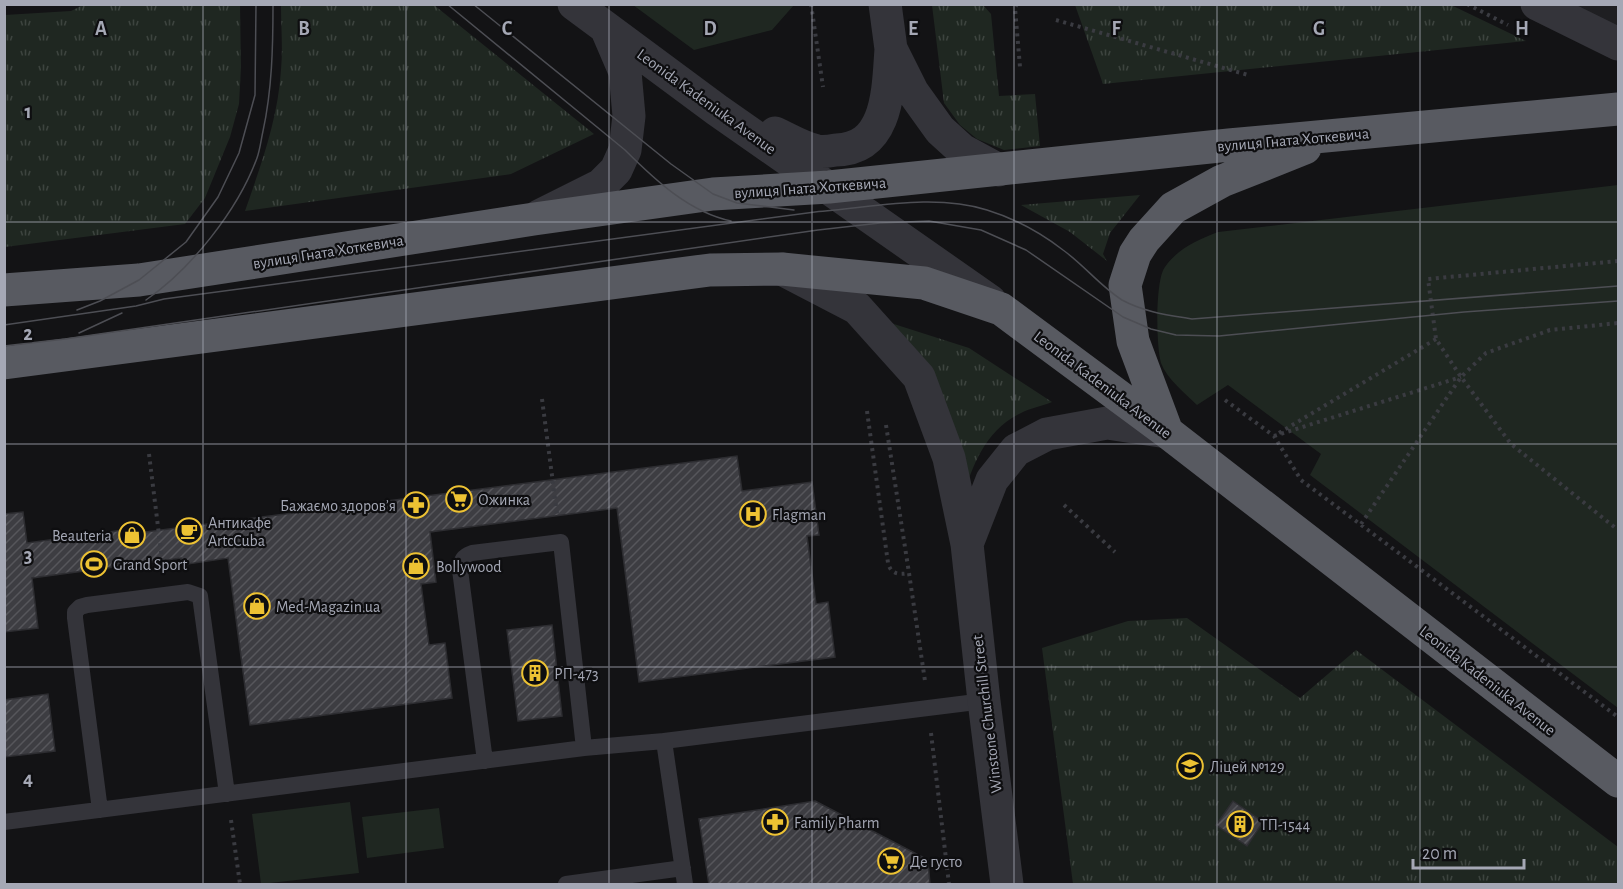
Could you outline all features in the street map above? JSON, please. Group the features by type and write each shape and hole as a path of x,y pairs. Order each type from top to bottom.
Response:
{"highway":[{"name":"вулиця Гната Хоткевича","path":"4,290 139,280 713,194 829,187 1340,134 1618,109"},
{"path":"1167,432 1133,340 1125,285 1135,254 1144,240 1173,208 1222,181 1340,134"},
{"path":"4,363 710,270 782,269 924,283 1001,309"},
{"name":"Leonida Kadeniuka Avenue","path":"1001,309 1167,432 1618,781"}],"street":[{"name":"Leonida Kadeniuka Avenue","path":"574,4 717,110 1001,309"},
{"path":"717,110 818,151 846,150 868,141 880,123 887,90 891,50 885,4"},
{"path":"1537,4 1618,44"},
{"path":"534,219 601,185 616,170 625,150 628,116 625,72 606,28"},
{"path":"891,50 912,92 940,130 962,150 999,170"},
{"name":"Winstone Churchill Street","path":"782,269 857,308 919,377 950,458 967,544 1007,885"},
{"path":"967,544 992,480 1016,450 1047,434 1107,423 1167,432"}],"lane":[{"path":"485,761 461,561 465,555 472,553 561,542 584,748"},
{"path":"100,810 75,612 87,605 188,592 200,596 227,794"},
{"path":"4,822 584,748 664,741 984,701"},
{"path":"566,885 684,876 664,741"}],"path":[{"path":"811,4 823,87"},
{"path":"1017,4 1015,8 1020,67"},
{"path":"1056,20 1248,75"},
{"path":"1618,261 1428,279 1436,339 1511,444 1618,530"},
{"path":"1360,524 1461,377 1486,353 1550,330 1618,323"},
{"path":"1274,436 1436,339"},
{"path":"1274,436 1461,377"},
{"path":"542,399 561,542"},
{"path":"1225,400 1274,436 1301,480 1618,717"},
{"path":"867,411 888,562 894,573 899,575 909,573"},
{"path":"886,425 929,708 949,885"},
{"path":"149,454 167,595"},
{"path":"1064,505 1115,552"},
{"path":"227,794 240,885"}],"shaded area":[{"path":"1565,5 1618,5 1618,29"}],"green space":[{"path":"85,4 240,5 239,104 230,137 205,198 185,224 5,247 5,15 71,11"},
{"path":"281,5 434,5 594,134 511,174 245,211 268,142 276,106 282,62"},
{"path":"633,5 794,5 772,30 694,50"},
{"path":"932,5 983,5 991,14 999,96 1035,94 1040,146 1004,150 977,139 960,125 944,103"},
{"path":"1075,5 1451,5 1526,41 1103,84"},
{"path":"1618,185 1618,708 1310,475 1321,454 1228,385 1197,405 1172,380 1161,363 1157,314 1159,285 1170,260 1182,250 1218,232"},
{"path":"1140,195 1110,233 1103,254 1107,261 1070,232 1021,205"},
{"path":"875,318 969,348 1052,402 1021,413 998,429 976,461 962,499"},
{"name":"Ліцей №129","path":"1187,618 1300,698 1356,650 1618,847 1618,884 1073,884 1042,648 1128,621"},
{"path":"350,802 359,873 261,884 252,814"},
{"path":"439,808 444,848 367,858 362,817"}],"building":[{"path":"737,456 742,491 812,482 819,535 807,536 816,604 828,602 835,657 639,682 617,508 430,532 436,582 421,584 429,645 445,643 452,698 250,725 228,558 181,565 181,558 32,578 38,628 4,632 4,514 23,512 27,543 138,528 138,533"},
{"name":"РП-473","path":"552,625 562,716 518,721 507,630"},
{"path":"48,694 55,751 4,757 4,700"},
{"path":"815,801 928,860 930,885 709,885 699,819"},
{"name":"ТП-1544","path":"1233,801 1263,822 1247,846 1216,825"}],"tram line":[{"path":"77,310 100,301 139,280 186,242 218,197 239,153 255,95 256,4"},
{"path":"146,300 180,272 196,255 225,218 249,178 259,152 266,116 270,84 273,4"},
{"path":"447,4 674,193 701,210 731,221"},
{"path":"473,4 671,164 713,194 737,203 794,210"},
{"path":"4,325 136,306 164,299 815,212 923,202 966,205 1007,217 1054,244 1122,300 1147,310 1192,319 1618,286"},
{"path":"4,346 818,230 880,223 929,221 981,230 1026,250 1123,317 1151,329 1176,335 1219,336 1464,312 1618,301"},
{"path":"79,333 122,313"}],"place":[{"name":"Ожинка","path":"459,499"},
{"name":"Бажаємо здоровʼя","path":"416,505"},
{"name":"Flagman","path":"753,514"},
{"name":"Антикафе ArtcCuba","path":"189,531"},
{"name":"Beauteria","path":"132,535"},
{"name":"Grand Sport","path":"94,564"},
{"name":"Bollywood","path":"416,566"},
{"name":"Med-Magazin.ua","path":"257,606"},
{"name":"РП-473","path":"535,673"},
{"name":"Ліцей №129","path":"1190,766"},
{"name":"Family Pharm","path":"775,822"},
{"name":"ТП-1544","path":"1240,824"},
{"name":"Де густо","path":"891,861"}]}
